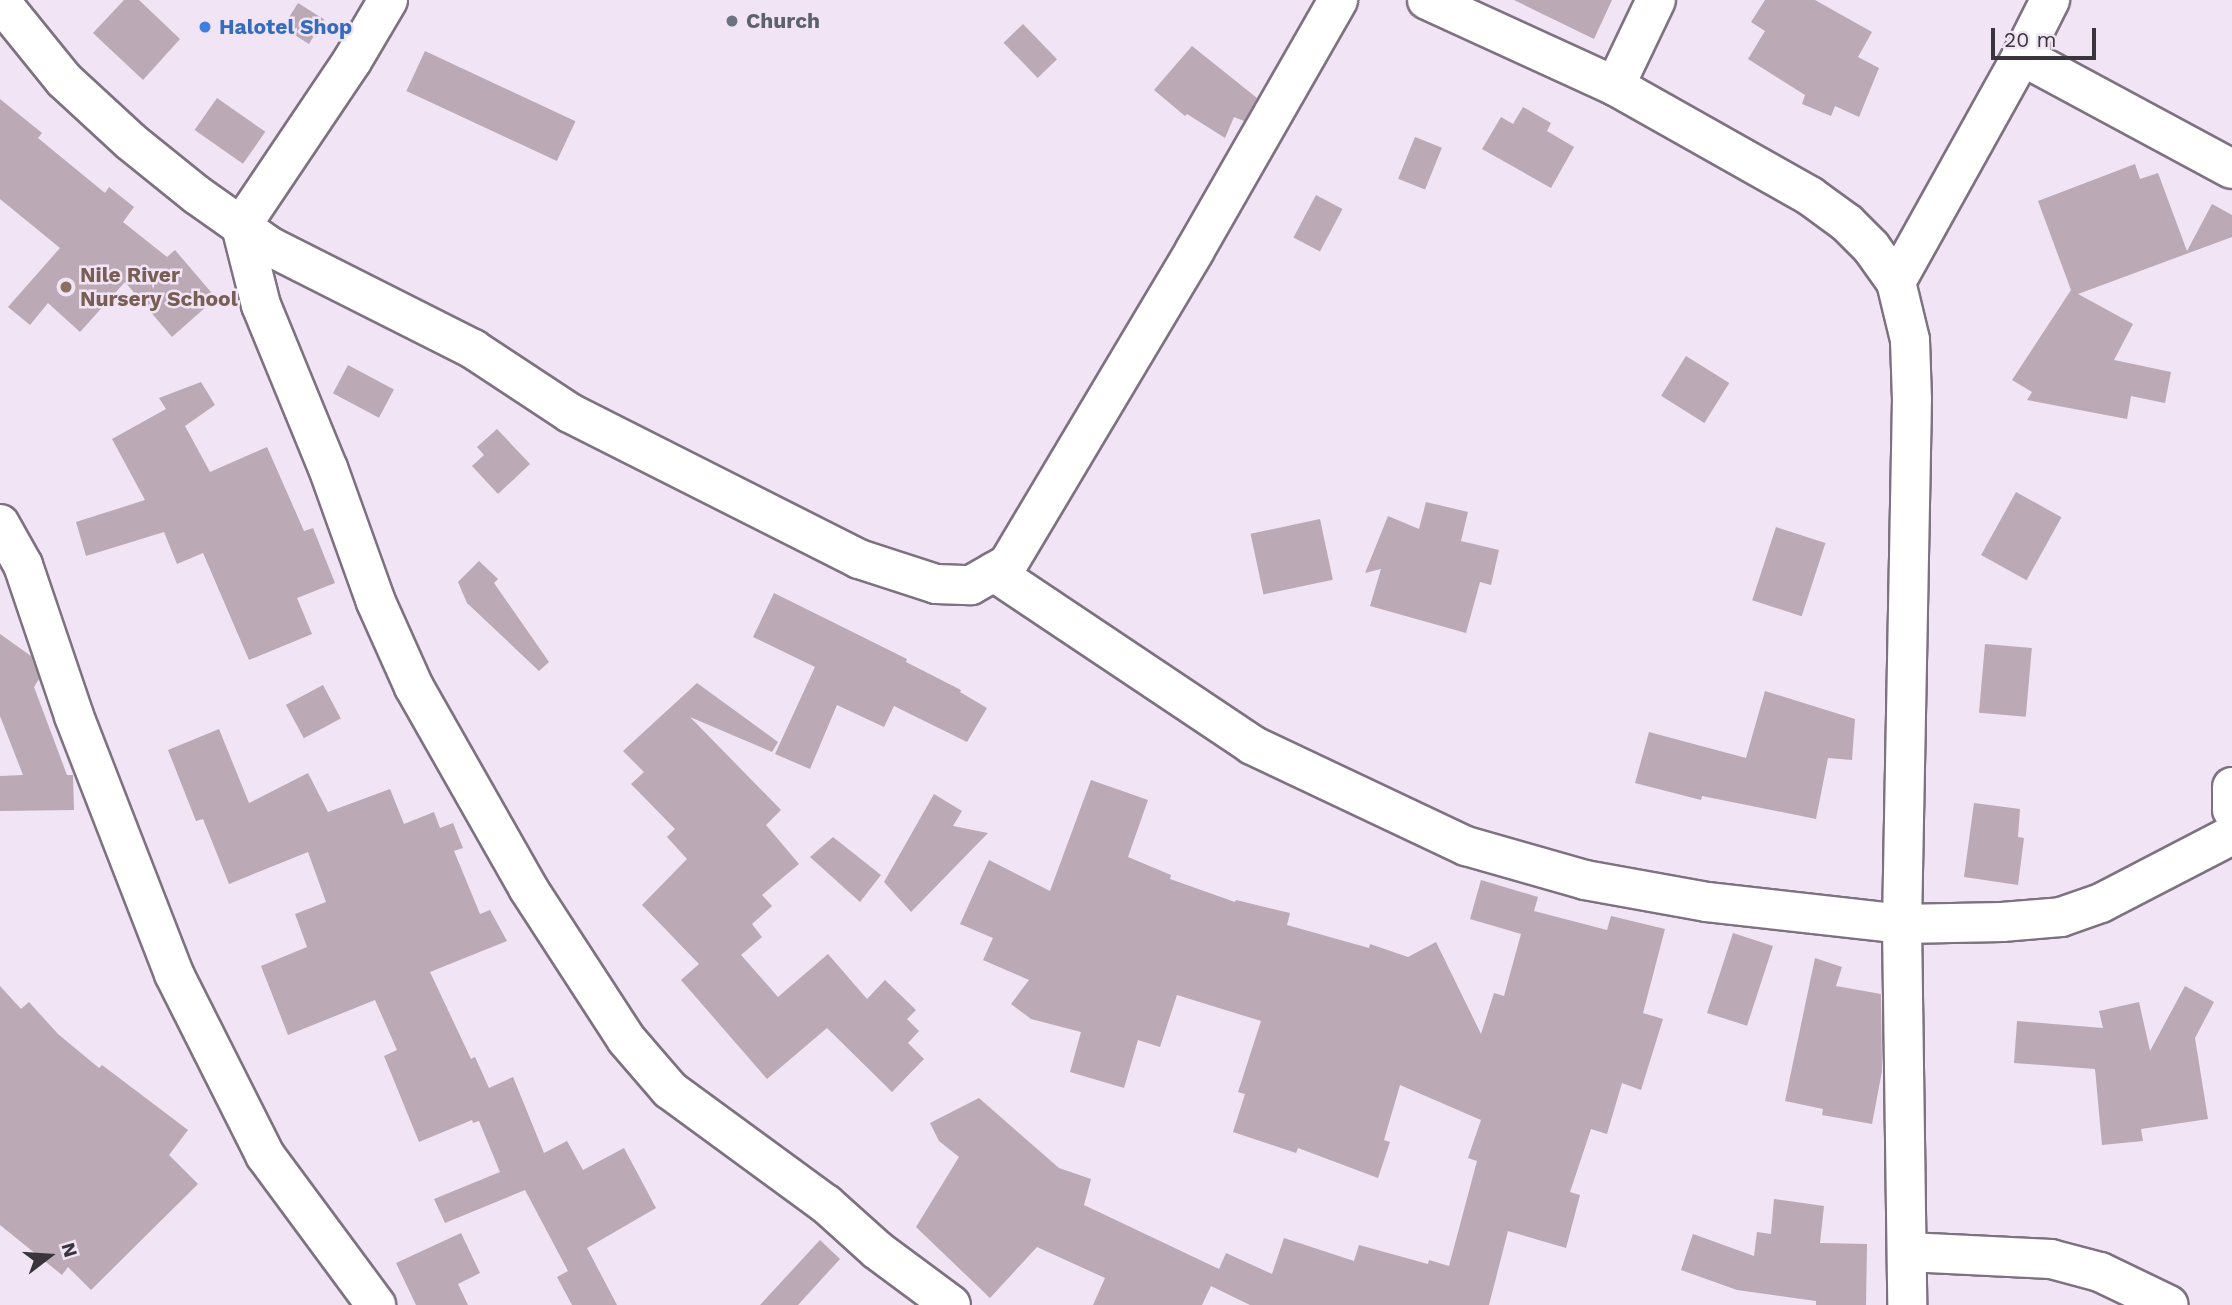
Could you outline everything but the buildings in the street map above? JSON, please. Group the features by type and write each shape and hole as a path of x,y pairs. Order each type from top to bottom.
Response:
{"street":[{"path":"388,0 352,61 241,226 261,305 328,468 376,602 414,687 577,967 626,1039 670,1090 826,1204 877,1250 951,1305"},
{"path":"0,1 64,80 130,141 269,246 473,349 570,413 859,559 936,584 971,585 1008,564 1195,250 1338,0"},
{"path":"1427,0 1615,86 1810,197 1836,214 1871,247 1896,282 1910,340 1912,399 1902,924 1907,1305"},
{"path":"1615,86 1656,0"},
{"path":"1896,282 2022,56 2050,0"},
{"path":"2022,56 2232,169"},
{"path":"0,524 23,565 74,716 174,974 265,1155 376,1305"},
{"path":"994,572 1252,745 1466,846 1585,880 1707,902 1902,924 2002,922 2061,916 2101,902 2232,835"},
{"path":"2232,787 2232,810"},
{"path":"1908,1252 2051,1259 2101,1272 2169,1305"}],"place":[{"name":"Church","path":"732,21"},
{"name":"Halotel Shop","path":"205,27"},
{"name":"Nile River Nursery School","path":"66,287"}]}
